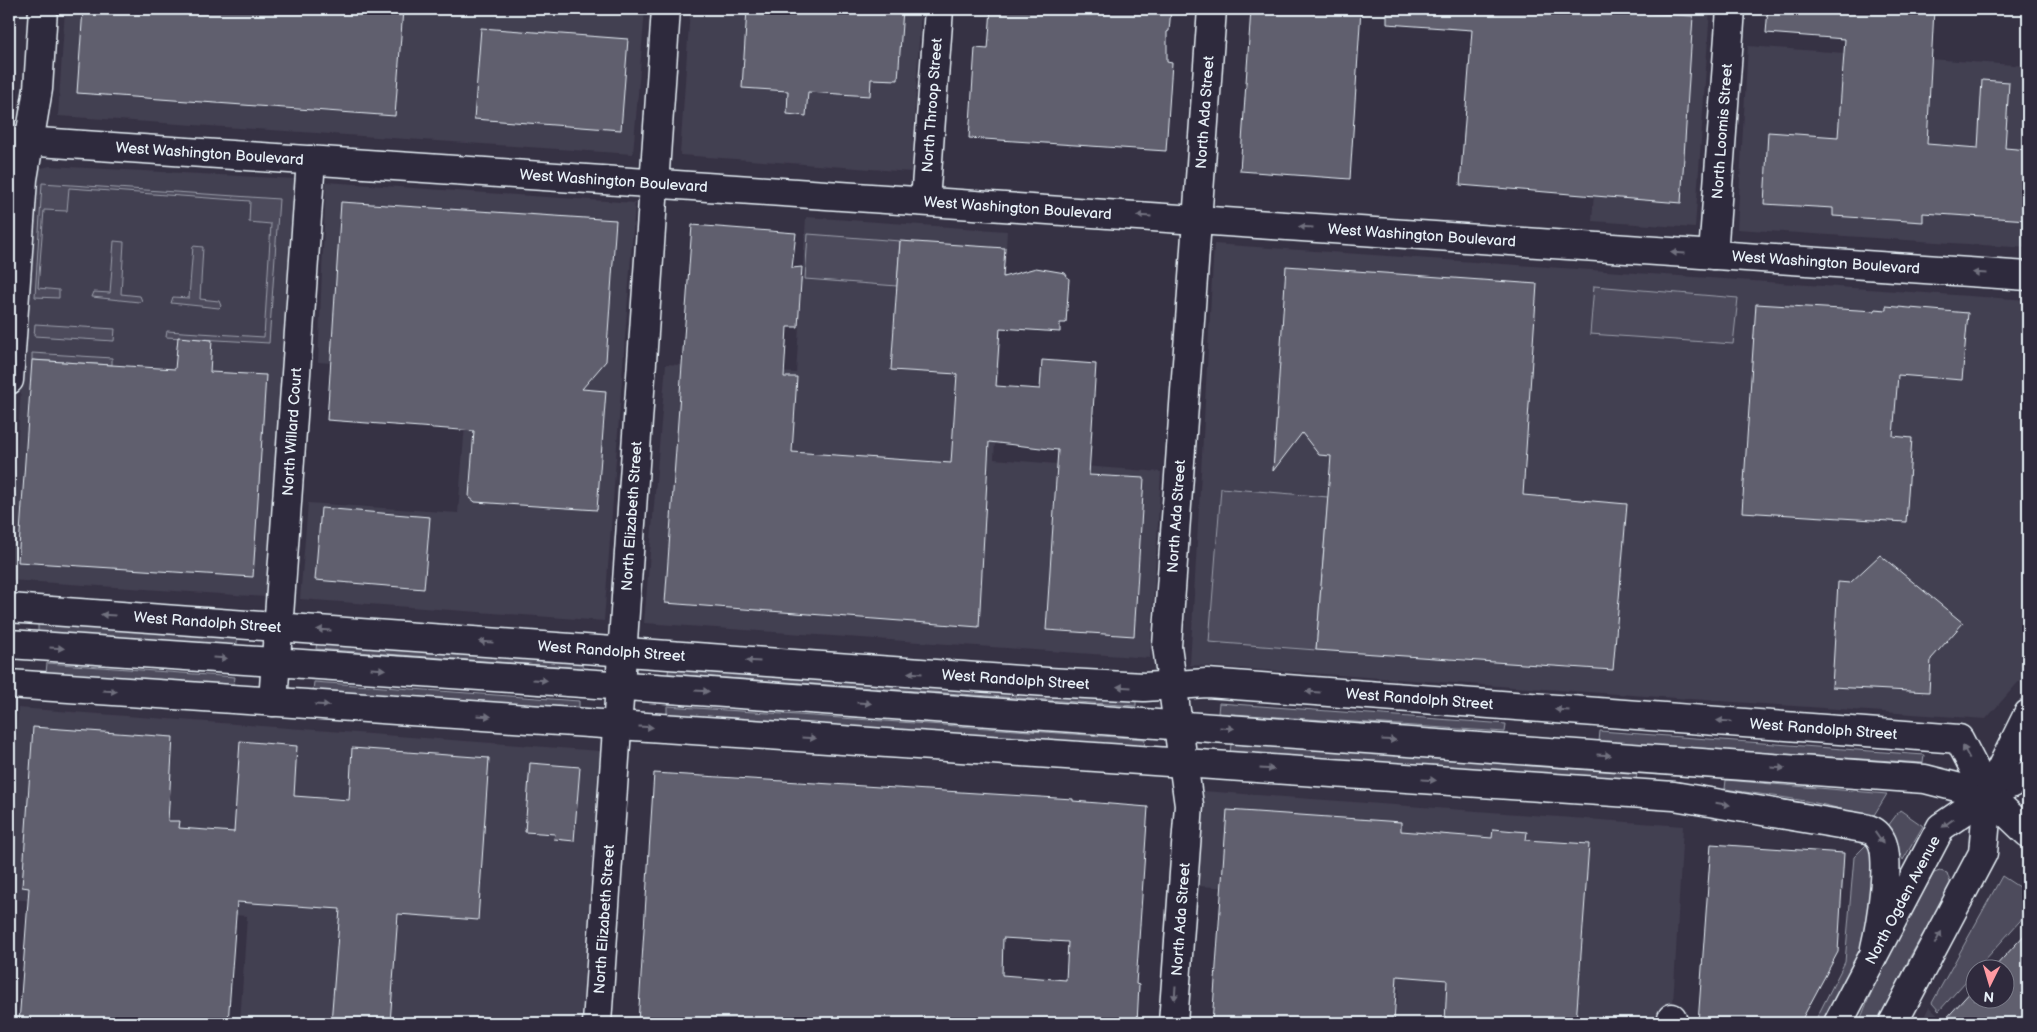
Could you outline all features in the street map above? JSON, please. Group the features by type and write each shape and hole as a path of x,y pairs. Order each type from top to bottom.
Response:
{"street":[{"path":"9,380 22,179 19,141 38,89 43,9"},
{"name":"North Elizabeth Street","path":"596,1023 666,9"},
{"name":"North Throop Street","path":"925,201 939,9"},
{"name":"North Ada Street","path":"1173,1023 1189,805 1167,646 1212,9"},
{"name":"North Loomis Street","path":"1713,255 1731,9"},
{"name":"West Washington Boulevard","path":"19,141 2028,276"},
{"name":"North Willard Court","path":"274,702 311,160"},
{"name":"West Randolph Street","path":"9,608 1144,688 1207,683 1959,739 1988,795 2028,833"},
{"name":"West Randolph Street","path":"9,644 1925,779 1988,795"},
{"path":"9,684 1674,796 1870,829 1881,839 1885,849 1886,864 1880,928 1873,956"},
{"name":"North Ogden Avenue","path":"1893,1023 1983,854 1988,795 2028,714"},
{"path":"1988,795 2028,775"},
{"name":"North Ogden Avenue","path":"1843,1017 1941,827 1988,795"}],"shaded area":[{"path":"65,9 645,9 633,154 58,116"},
{"path":"690,9 921,9 911,172 680,155"},
{"path":"1607,9 1710,9 1695,228 1592,221"},
{"path":"1748,46 2028,66 2028,248 1737,229"},
{"path":"50,166 295,179 265,597 9,580 34,180 37,169"},
{"path":"326,182 635,203 604,621 300,599 308,503 458,513 469,373 318,362"},
{"path":"42,183 279,199 269,343 166,337 167,331 264,337 271,224 249,222 250,201 69,188 67,211 44,210 38,288 59,290 59,298 35,297"},
{"path":"806,217 1007,231 994,459 1161,472 1150,658 644,623 666,364 796,373"},
{"path":"808,234 900,241 897,286 805,279"},
{"path":"114,241 124,242 121,294 140,296 142,301 92,297 94,292 110,293"},
{"path":"1214,244 2028,300 2028,671 1986,719 1190,665"},
{"path":"193,246 203,247 200,299 219,301 221,306 219,308 171,303 173,297 189,298"},
{"path":"1594,286 1738,298 1733,344 1590,334"},
{"path":"35,324 115,329 114,341 34,336"},
{"path":"32,353 112,358 112,365 32,360"},
{"path":"1221,488 1328,497 1316,650 1209,642"},
{"path":"38,624 237,638 237,645 38,632"},
{"path":"317,642 583,661 582,668 316,649"},
{"path":"47,663 235,677 234,685 46,673"},
{"path":"669,665 1136,699 1136,706 668,674"},
{"path":"314,682 579,701 579,708 313,690"},
{"path":"1219,703 1506,724 1505,732 1218,713"},
{"path":"667,706 1145,739 1144,748 667,715"},
{"path":"18,708 600,751 581,1023 240,1023 247,916 9,899 9,855"},
{"path":"1600,731 1924,755 1923,763 1599,742"},
{"path":"1231,744 1637,772 1636,783 1230,754"},
{"path":"1726,780 1887,794 1871,820 1854,813 1818,804 1725,789"},
{"path":"1203,791 1683,826 1672,1023 1394,1023 1399,989 1378,987 1384,897 1199,886"},
{"path":"1900,810 1923,826 1903,860 1885,830"},
{"path":"1868,843 1879,859 1868,934 1822,1023 1814,1023 1845,962 1854,857"},
{"path":"1940,871 1947,873 1951,885 1911,955 1878,1023 1859,1023 1894,947 1934,873"},
{"path":"2002,876 2028,893 2028,912 1985,960 1964,960 1964,983 1939,1011 1932,1003"},
{"path":"1929,1007 1946,1023 1921,1023"}],"building":[{"path":"83,9 403,9 395,116 77,93"},
{"path":"747,9 903,9 898,80 871,79 870,96 808,92 806,116 787,114 788,91 742,88"},
{"path":"991,9 1171,9 1169,31 1167,32 1167,62 1172,63 1166,151 969,138 975,48 988,49"},
{"path":"1251,9 1361,9 1350,179 1240,171"},
{"path":"1387,9 1571,9 1693,16 1681,203 1460,185 1472,30 1387,24"},
{"path":"1768,9 1934,9 1927,144 1978,148 1982,80 2009,82 2005,148 2028,150 2028,220 1923,213 1923,222 1833,216 1833,208 1764,204 1768,132 1838,137 1845,39 1766,33"},
{"path":"481,28 628,39 621,130 474,119"},
{"path":"341,202 616,220 606,361 582,389 606,391 597,510 475,502 469,497 474,431 327,420"},
{"path":"692,225 796,233 792,268 802,267 798,327 787,327 784,377 797,377 792,452 951,463 957,374 891,370 900,241 1005,248 1003,277 1036,268 1065,273 1069,279 1066,323 1060,323 1060,332 1000,328 996,386 1040,389 1042,360 1096,364 1089,475 1144,478 1134,636 1046,630 1058,450 989,442 979,627 665,603"},
{"path":"1286,266 1537,284 1523,495 1627,504 1613,670 1316,650 1331,456 1319,455 1302,433 1273,471"},
{"path":"1756,304 1875,311 1875,309 1886,310 1886,306 1968,313 1962,380 1898,375 1893,436 1912,438 1906,522 1742,512"},
{"path":"178,337 212,340 210,372 266,375 253,577 18,562 32,360 175,369"},
{"path":"321,508 430,517 424,589 315,580"},
{"path":"1880,555 1963,623 1931,659 1929,692 1832,687 1838,582 1850,583"},
{"path":"33,727 173,737 168,821 180,821 179,828 234,832 240,741 297,746 294,796 349,800 352,748 489,758 478,920 398,914 390,1023 331,1023 340,909 237,902 228,1023 19,1023 29,888 22,887"},
{"path":"530,763 580,767 574,841 554,839 555,834 525,832"},
{"path":"654,773 1073,799 1073,801 1148,807 1136,984 1139,985 1137,1023 638,1023","holes":["1003,938 1068,942 1066,980 1002,975"]},
{"path":"1227,810 1401,822 1401,831 1492,838 1493,829 1527,832 1526,840 1589,844 1576,1023 1445,1023 1447,980 1397,976 1394,1023 1212,1023"},
{"path":"1711,844 1844,853 1838,952 1800,1023 1698,1023"},
{"path":"2028,931 2028,1023 1942,1023 1964,999 1964,1010 2014,1010 2014,960 2001,960"}]}
